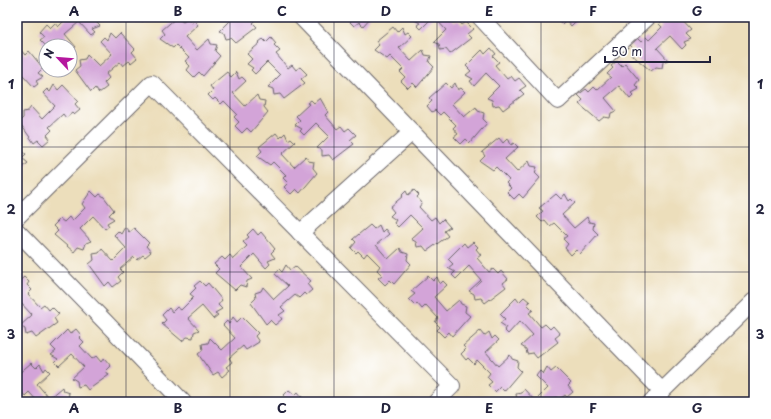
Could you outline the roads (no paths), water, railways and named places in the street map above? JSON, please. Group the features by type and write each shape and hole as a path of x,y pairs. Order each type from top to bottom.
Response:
{"street":[{"path":"301,17 412,132 656,397 754,301"},
{"path":"480,17 558,101 648,17"},
{"path":"17,217 152,83 452,386 436,402"},
{"path":"300,233 412,132"},
{"path":"17,231 183,402"}]}
